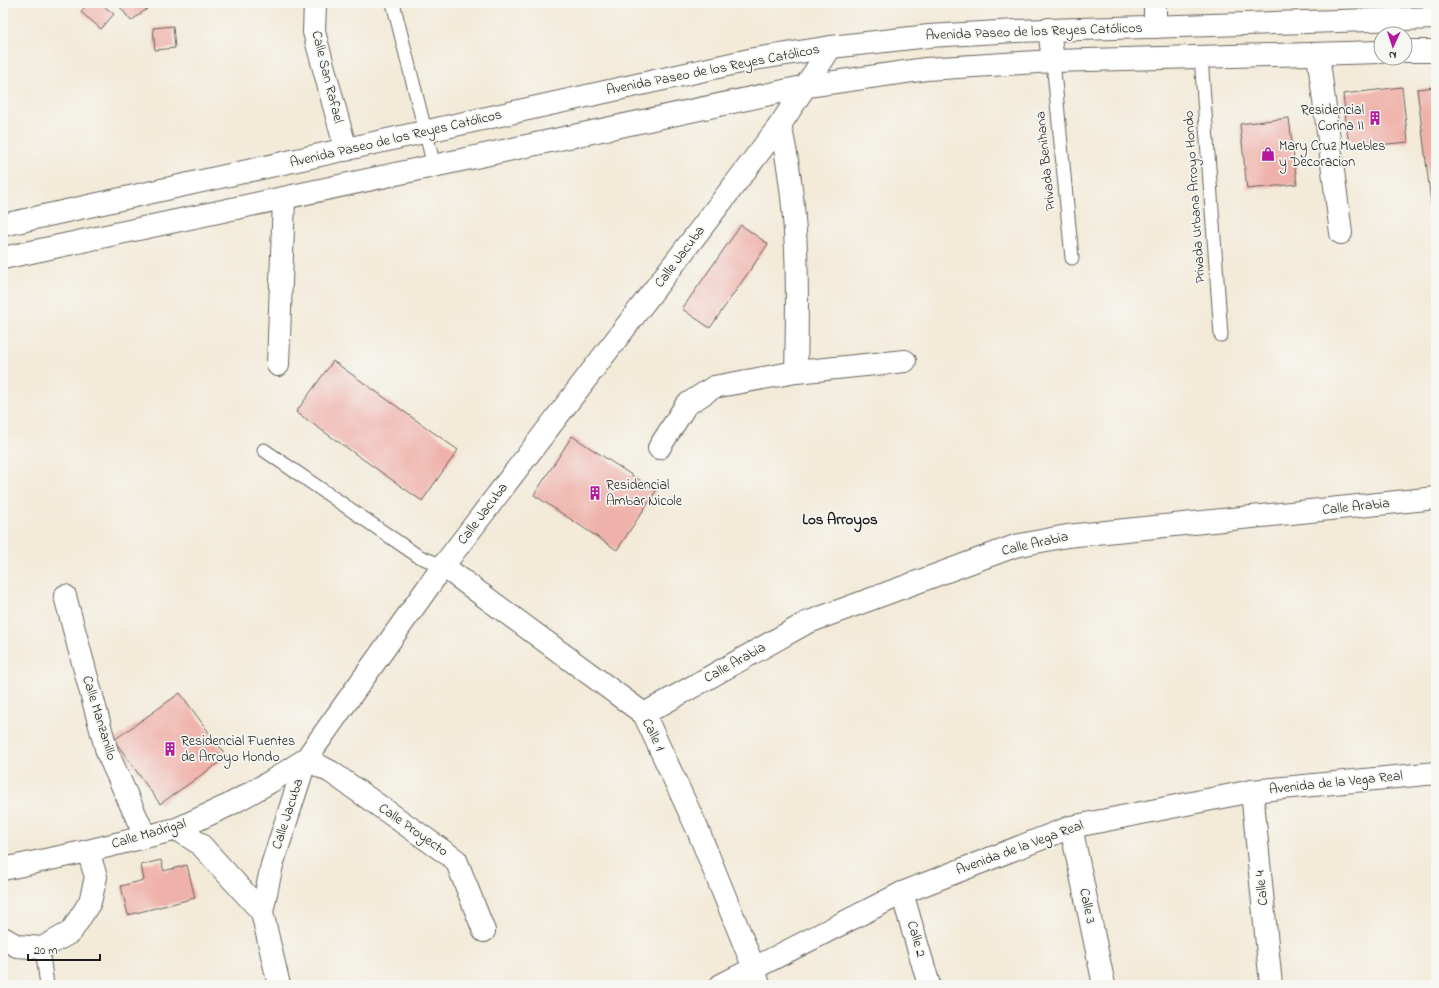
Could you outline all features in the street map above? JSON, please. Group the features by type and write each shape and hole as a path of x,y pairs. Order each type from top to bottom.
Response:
{"street":[{"name":"Calle San Rafael","path":"315,3 314,32 346,150"},
{"path":"1155,3 1155,27"},
{"name":"Avenida Paseo de los Reyes Católicos","path":"3,225 754,59 831,46 929,36 1049,29 1436,18"},
{"path":"1049,29 1052,61"},
{"name":"Calle Jacuba","path":"279,985 262,912 272,865 306,759 443,566 780,125 807,86 831,46"},
{"path":"1413,51 1436,51"},
{"path":"3,258 807,86 926,70 1052,61 1373,52"},
{"path":"1318,54 1341,233"},
{"path":"780,125 789,164 794,218 798,306 796,372"},
{"path":"217,178 226,211"},
{"path":"278,365 284,199"},
{"path":"659,448 686,405 714,387 796,372 905,361"},
{"name":"Calle Arabia","path":"644,714 806,623 1015,546 1067,536 1436,498"},
{"name":"Calle 1","path":"443,566 644,714 697,828 756,976"},
{"name":"Calle Manzanillo","path":"65,596 107,752 145,836"},
{"name":"Calle Madrigal","path":"3,869 88,851 177,829 229,805 270,782 306,759"},
{"name":"Calle Proyecto","path":"306,759 331,772 456,860 484,931"},
{"name":"Avenida de la Vega Real","path":"721,985 756,976 902,893 1071,827 1252,791 1436,773"},
{"name":"Calle 4","path":"1252,791 1271,985"},
{"name":"Calle 3","path":"1071,827 1104,985"},
{"path":"177,829 200,844 262,912"},
{"path":"3,938 18,946 42,948 71,932 90,902 96,877 88,851"},
{"name":"Calle 2","path":"902,893 929,985"}],"lane":[{"path":"393,3 427,132 434,166"},
{"name":"Privada Urbana Arroyo Hondo","path":"1201,57 1221,335"},
{"name":"Privada Benihana","path":"1052,61 1072,258"},
{"path":"264,450 418,556 443,566"},
{"path":"42,948 47,985"}],"building":[{"path":"88,3 100,3 114,14 101,29 81,12"},
{"path":"125,3 141,3 147,9 131,21 120,7"},
{"path":"173,26 175,48 155,50 153,28"},
{"name":"Residencial Corina II","path":"1402,87 1408,142 1349,148 1343,94"},
{"path":"1436,87 1436,234 1435,234 1417,89"},
{"name":"Mary Cruz Muebles y Decoracion","path":"1289,118 1297,184 1247,189 1240,124"},
{"path":"741,225 768,244 710,328 682,309"},
{"path":"333,361 458,450 422,501 296,412"},
{"name":"Residencial Ambar Nicole","path":"572,436 656,491 617,550 534,495"},
{"name":"Residencial Fuentes de Arroyo Hondo","path":"180,693 227,757 160,804 114,740"},
{"path":"161,860 164,871 187,865 195,898 128,915 121,886 144,880 141,865"}],"place":[{"name":"Residencial Corina II","path":"1375,118"},
{"name":"Mary Cruz Muebles y Decoracion","path":"1268,154"},
{"name":"Residencial Ambar Nicole","path":"595,493"},
{"name":"Residencial Fuentes de Arroyo Hondo","path":"170,749"}],"district":[{"name":"Los Arroyos","path":"840,520"}]}
